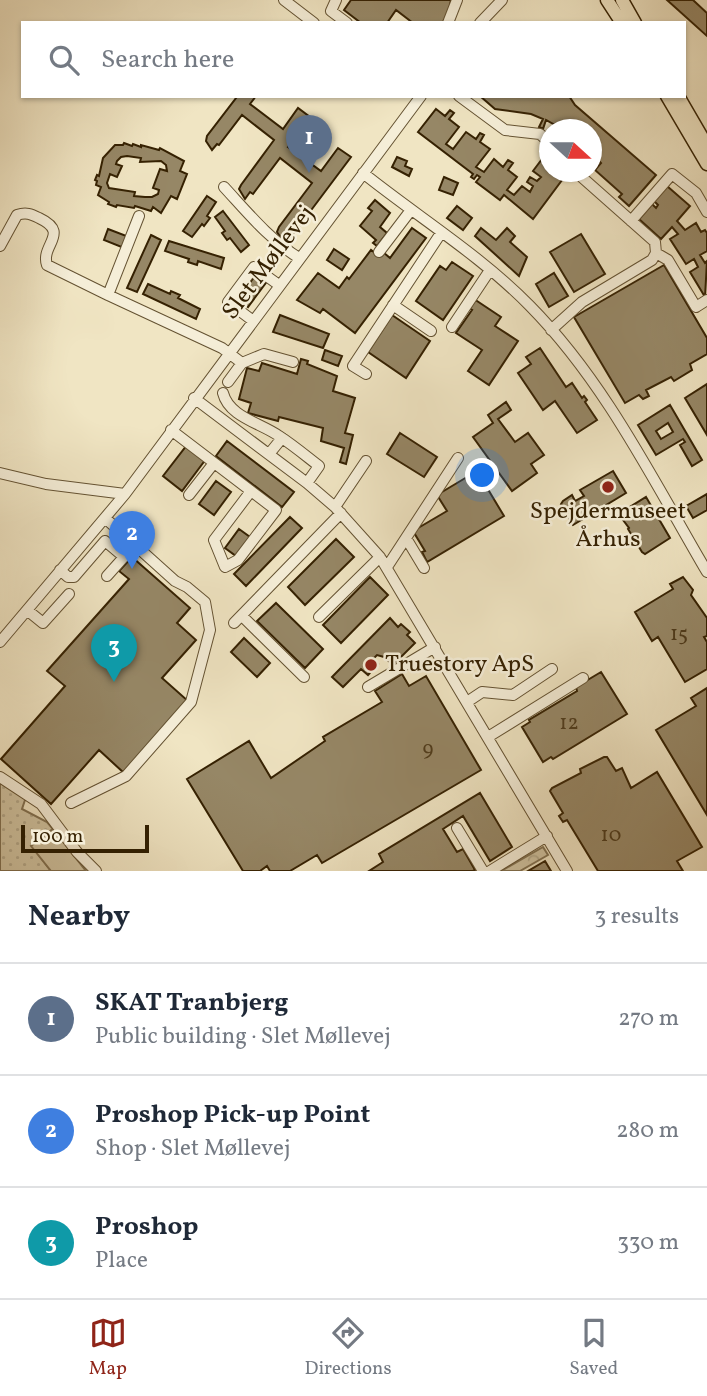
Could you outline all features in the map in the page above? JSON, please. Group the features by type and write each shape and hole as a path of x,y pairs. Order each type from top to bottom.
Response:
{"main road":[{"path":"607,0 621,21"},
{"path":"622,0 634,21"},
{"path":"668,98 707,164"},
{"path":"679,98 707,146"}],"street":[{"path":"284,0 308,21"},
{"path":"336,0 331,11 344,21"},
{"path":"449,21 457,0"},
{"path":"482,21 502,0"},
{"name":"Slet Møllevej","path":"0,642 125,494 417,98"},
{"path":"462,98 505,130 539,134"},
{"path":"363,173 490,270 530,306 551,330 615,414 707,572"},
{"path":"631,221 672,174 696,193 707,212"},
{"path":"551,330 582,302 652,260 656,253 655,242 587,182"},
{"path":"224,187 264,232 299,258"},
{"path":"379,252 411,210"},
{"name":"Slet Møllevej","path":"0,246 17,215 25,213 40,218 50,224 54,231 46,254 47,265 205,340 228,354"},
{"path":"108,295 139,216"},
{"path":"366,374 353,366 441,233"},
{"path":"656,253 668,260 696,307 707,300"},
{"path":"252,320 228,302 254,267 279,285"},
{"path":"452,327 490,270"},
{"path":"393,305 431,331"},
{"path":"228,354 242,363"},
{"path":"228,382 242,363 264,355 293,362"},
{"path":"223,393 233,409 282,438 319,466 307,483"},
{"path":"194,398 307,483 338,510 380,557 568,871"},
{"path":"171,430 276,510 238,560 225,567 214,540 251,491"},
{"path":"269,454 282,438"},
{"path":"387,567 458,458"},
{"path":"304,677 238,620 338,510 366,461"},
{"path":"189,495 214,463"},
{"path":"0,473 46,484 125,494"},
{"path":"71,803 126,776 191,702 210,630 205,602 187,587 174,581 105,518"},
{"path":"406,538 424,568"},
{"path":"60,570 68,577 74,577 106,541 124,557 107,576"},
{"path":"319,617 380,557"},
{"path":"27,610 43,623 69,594"},
{"path":"368,687 435,647"},
{"path":"467,702 482,692 513,695 552,668"},
{"path":"488,737 583,678"},
{"path":"0,777 41,804 96,871"},
{"path":"457,828 483,871"},
{"path":"490,871 547,836"}],"green space":[{"path":"0,782 26,797 22,809 47,822 53,829 32,846 51,871 0,871"},
{"path":"53,829 86,871 51,871 31,846"},
{"path":"543,847 548,855 520,871 501,871"}],"building":[{"path":"351,0 451,0 445,21 410,21 396,10 388,21 358,21 344,10"},
{"path":"667,0 693,0 707,13 707,36"},
{"path":"236,98 254,98 250,104 283,129 298,108 310,117 288,147 321,171 338,148 351,157 291,237 288,235 283,241 277,232 279,227 312,183 280,158 253,194 250,192 245,199 239,189 274,140 242,115 212,150 206,141"},
{"path":"482,98 570,98 591,119 543,119 531,114 495,109"},
{"path":"436,109 445,116 450,110 454,113 449,119 459,127 446,144 453,149 466,132 476,139 480,133 484,135 480,142 490,149 476,167 484,172 494,159 503,167 508,160 513,163 508,170 517,177 507,190 514,195 522,186 530,192 533,186 527,182 530,177 537,181 539,179 539,182 561,182 533,219 504,195 500,200 476,182 480,177 471,177 473,174 418,132"},
{"path":"602,128 656,175 629,206 619,197 622,194 602,176"},
{"path":"115,145 160,148 184,161 180,171 187,174 177,199 171,196 161,213 153,207 151,211 135,206 116,207 98,195 101,187 96,185 95,180 97,175 99,176 103,158","holes":["121,157 141,158 140,162 161,161 166,165 167,171 160,169 153,188 159,190 158,194 152,197 134,196 135,192 109,188 107,183 110,174 117,177 122,166 116,164"]},
{"path":"397,157 407,161 405,166 412,169 409,176 392,167"},
{"path":"539,163 539,176 533,171"},
{"path":"444,177 458,183 453,195 439,190"},
{"path":"667,186 690,206 677,221 685,230 696,223 701,232 705,230 707,233 707,251 700,255 705,263 707,261 705,297 690,272 698,267 694,259 686,264 670,239 678,234 672,227 661,239 639,219 652,204 656,208 658,205 654,201"},
{"path":"207,196 216,202 207,216 210,218 192,237 183,231"},
{"path":"375,200 390,213 380,227 387,233 377,246 373,243 376,240 360,226 372,211 368,208"},
{"path":"457,206 472,218 463,230 447,218"},
{"path":"223,211 249,245 241,252 230,238 227,240 222,233 225,231 215,217"},
{"path":"412,228 426,238 355,333 323,309 320,313 297,300 318,273 339,288 371,250 379,256 383,252 390,258"},
{"path":"481,228 496,240 507,228 515,236 510,242 527,257 519,276 475,236"},
{"path":"108,229 129,237 124,248 104,240"},
{"path":"581,234 605,274 574,292 550,252"},
{"path":"151,235 161,240 137,292 127,288"},
{"path":"169,241 224,258 221,269 198,261 197,265 188,262 189,259 165,251"},
{"path":"334,249 349,259 342,270 327,260"},
{"path":"452,262 473,276 443,320 416,301 440,266 446,270"},
{"path":"664,265 707,338 707,354 690,364 692,370 674,381 671,377 646,390 649,396 643,399 639,395 625,403 574,317"},
{"path":"257,273 268,280 248,307 238,299"},
{"path":"554,273 568,296 549,307 536,284"},
{"path":"148,284 170,294 171,291 180,295 178,298 200,309 196,319 143,294"},
{"path":"474,299 501,317 495,326 518,341 489,385 468,371 482,350 456,333 472,310 468,308"},
{"path":"280,315 329,334 323,348 273,332"},
{"path":"392,315 430,341 406,378 368,352"},
{"path":"540,348 566,387 572,383 582,398 584,396 597,420 577,433 555,401 543,410 518,373 531,364 526,357"},
{"path":"325,350 342,356 338,366 322,360"},
{"path":"301,359 337,376 333,391 355,398 345,433 353,435 346,464 340,462 344,448 321,441 323,428 279,417 278,421 248,413 251,403 239,399 247,368 259,371 262,363 297,374"},
{"path":"707,384 707,435 685,398"},
{"path":"506,402 511,410 498,419 515,442 528,433 544,455 531,464 537,473 512,491 473,437 493,423 488,415"},
{"path":"670,405 702,460 692,466 680,445 685,442 683,439 656,455 638,425","holes":["668,423 673,432 661,439 656,431"]},
{"path":"400,433 437,457 424,477 387,454"},
{"path":"227,441 294,492 282,507 216,456"},
{"path":"187,445 206,459 182,491 163,476"},
{"path":"477,471 504,516 427,562 422,552 425,551 413,531 447,511 437,495"},
{"path":"613,471 626,493 573,525 567,516 563,518 558,511 564,507 561,504 563,501 572,495 575,501 584,496 580,490"},
{"path":"216,481 231,492 214,515 199,504"},
{"path":"707,494 707,510 693,518 686,506"},
{"path":"646,497 670,538 645,554 620,513"},
{"path":"290,517 302,528 246,586 234,574"},
{"path":"239,529 250,537 236,556 225,548"},
{"path":"336,539 354,557 305,605 288,587"},
{"path":"132,557 190,608 177,623 196,640 162,678 188,701 124,773 99,750 51,804 1,759 65,686 47,671 129,579 119,571"},
{"path":"370,577 388,595 341,643 323,625"},
{"path":"683,577 693,590 691,595 707,618 707,636 704,637 707,642 707,669 685,682 658,637 652,641 635,612 673,589 670,584"},
{"path":"276,603 323,649 305,668 257,621"},
{"path":"390,618 398,627 401,624 410,632 407,635 415,643 393,665 377,655 373,659 378,664 368,675 361,669 343,687 332,677"},
{"path":"244,638 270,663 257,677 231,652"},
{"path":"601,672 627,714 553,759 551,757 543,762 522,727"},
{"path":"402,674 409,686 426,676 481,770 322,863 317,855 290,871 270,871 267,866 260,871 243,871 187,779 249,741 271,778 325,741 323,737 382,702 375,691"},
{"path":"707,688 707,815 656,730 696,706 691,698"},
{"path":"607,757 616,771 622,768 631,788 657,772 702,847 677,861 683,871 598,871 567,820 563,822 559,816 563,813 550,791 581,773 580,769"},
{"path":"480,793 512,847 490,861 463,816 443,829 457,852 463,849 475,870 369,871 383,862 379,854"},
{"path":"545,861 551,871 528,871"}],"place":[{"name":"SKAT Tranbjerg","path":"309,173"},
{"name":"Spejdermuseet Århus","path":"608,487"},
{"name":"Proshop Pick-up Point","path":"132,569"},
{"name":"Truestory ApS","path":"371,665"},
{"name":"Proshop","path":"114,682"}]}
